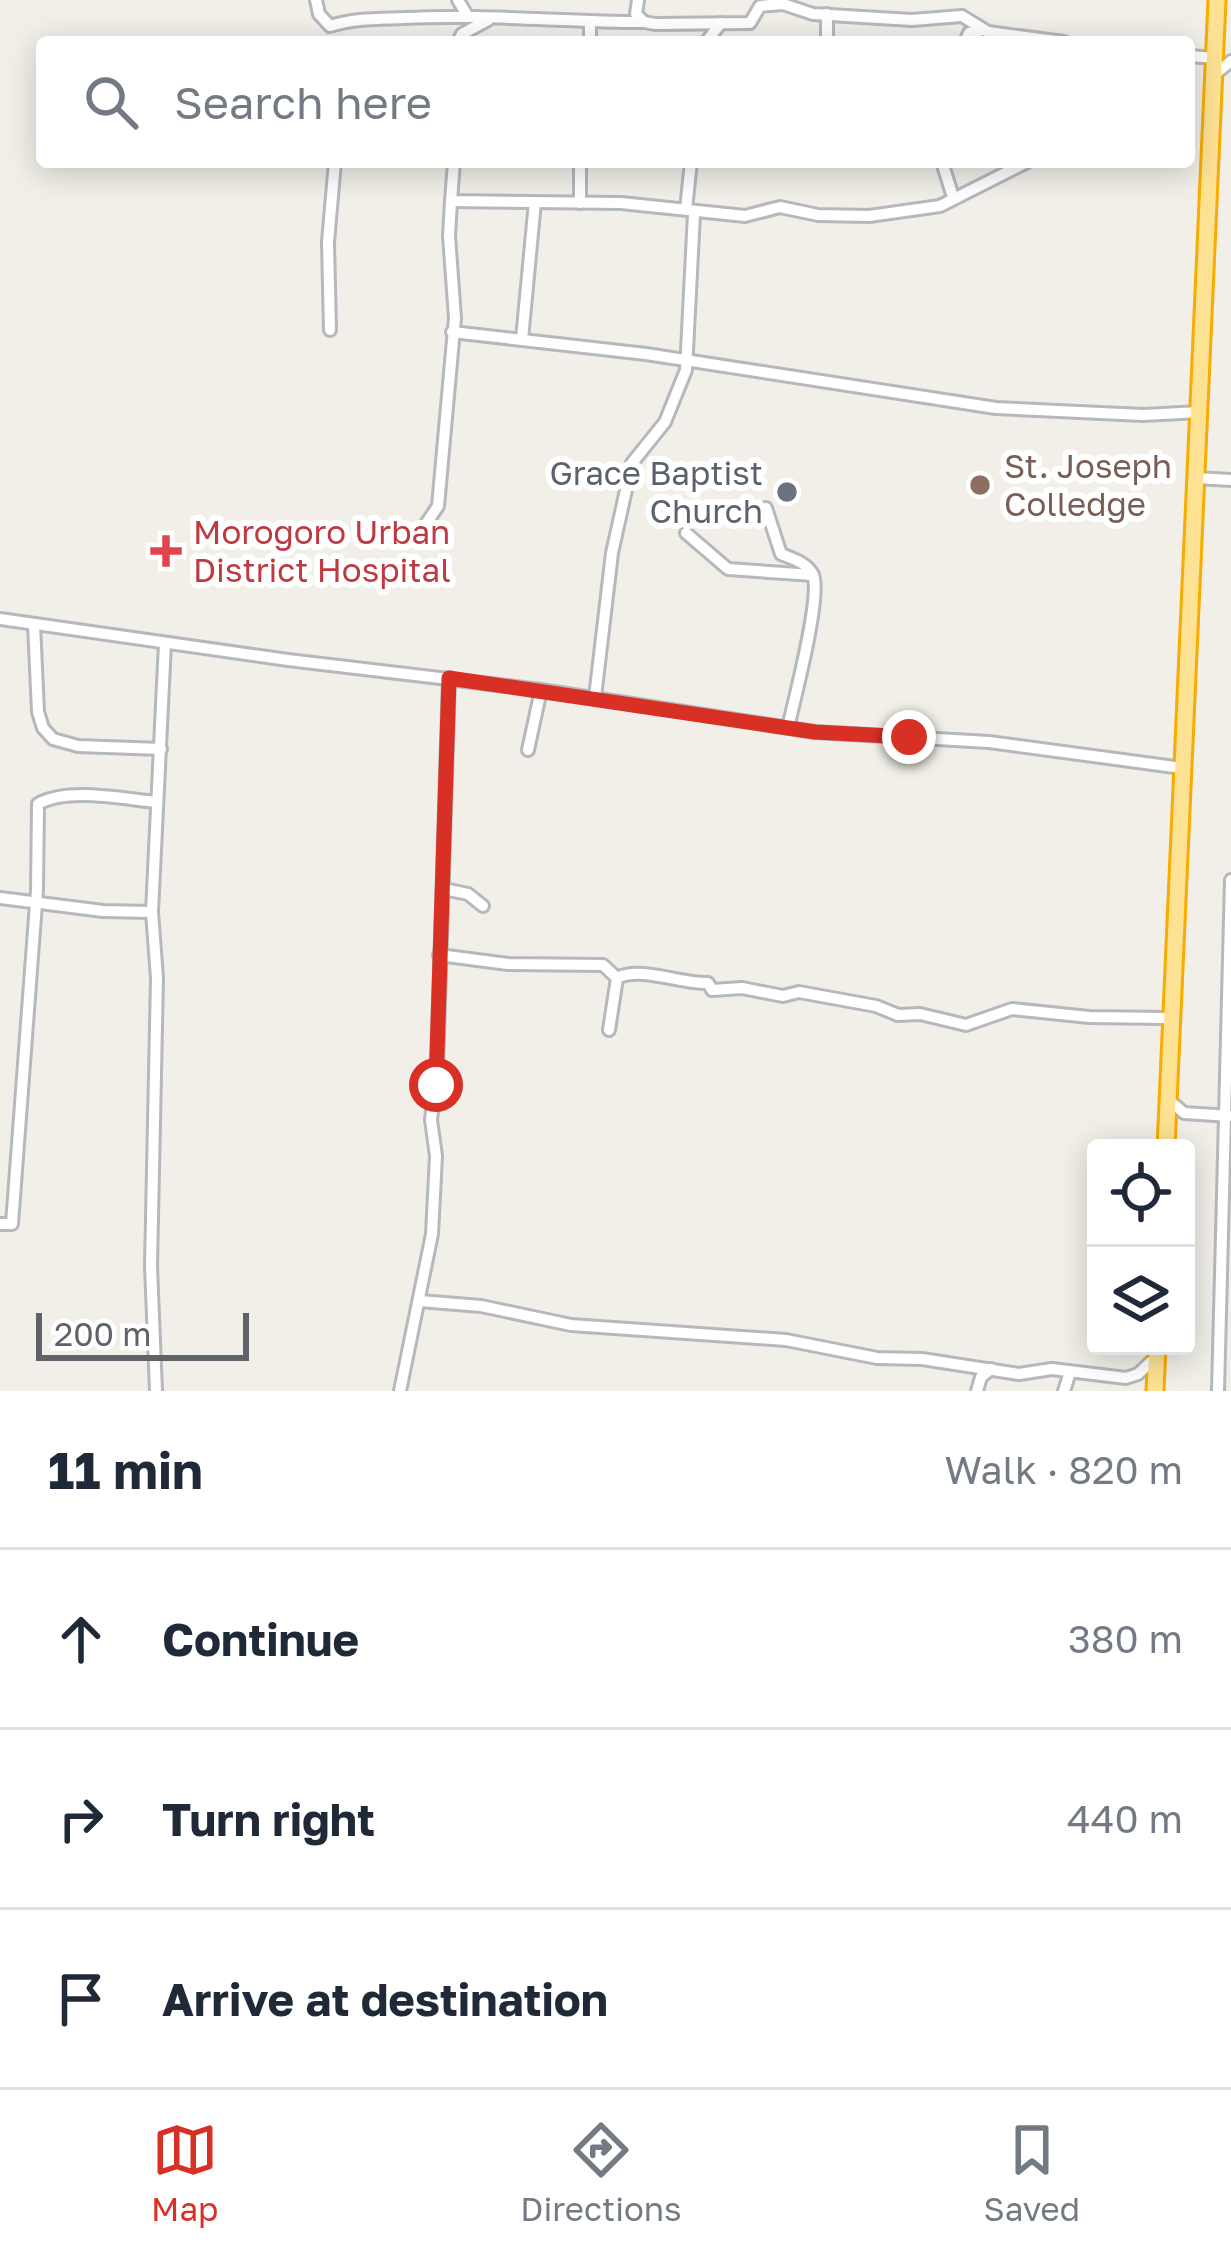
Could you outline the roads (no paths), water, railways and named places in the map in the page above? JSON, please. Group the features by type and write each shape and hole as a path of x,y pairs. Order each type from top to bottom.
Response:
{"highway":[{"path":"1167,1139 1196,478 1222,107 1217,0"},
{"path":"1155,1391 1157,1355"}],"street":[{"path":"316,0 319,14 330,26 329,36"},
{"path":"638,0 636,14 644,22"},
{"path":"854,16 855,0"},
{"path":"330,26 462,6 490,18 751,23 760,6 781,2 807,13 926,20 962,16 983,30"},
{"path":"827,14 827,36"},
{"path":"461,36 490,18"},
{"path":"590,22 590,36"},
{"path":"711,36 721,23"},
{"path":"968,36 983,30 1024,36"},
{"path":"330,330 328,242 334,168"},
{"path":"406,540 424,527 438,506 452,386 455,318 449,236 454,168"},
{"path":"580,168 580,203"},
{"path":"595,697 613,553 632,463 665,422 686,363 691,168"},
{"path":"944,168 953,197"},
{"path":"451,201 580,203 745,217 780,207 818,215 869,216 940,206 1014,168"},
{"path":"522,340 535,202"},
{"path":"452,332 646,354 996,408 1143,415 1200,412"},
{"path":"1196,478 1231,480"},
{"path":"766,508 781,554 806,566 813,575 814,603 788,728"},
{"path":"686,533 728,569 813,575"},
{"path":"0,620 595,697 788,728 989,742 1182,767"},
{"path":"34,624 38,712 53,739 78,746 161,749"},
{"path":"156,1391 151,1266 157,977 152,912 165,644"},
{"path":"400,1391 432,1234 436,1156 431,1120 437,1068 449,678"},
{"path":"528,750 541,690"},
{"path":"0,1224 12,1224 36,902 37,811 43,800 87,797 157,802"},
{"path":"1218,1391 1225,1333 1231,880"},
{"path":"444,889 468,894 483,906"},
{"path":"0,898 152,912"},
{"path":"439,955 508,964 602,965 617,978 610,1030"},
{"path":"617,978 625,973 684,984 708,983 712,990 799,992 876,1006 898,1016 920,1014 965,1025 1012,1009 1164,1018"},
{"path":"1169,1100 1184,1113 1227,1116"},
{"path":"420,1301 481,1306 571,1325 786,1340 877,1358 922,1359 1018,1374 1052,1369 1126,1378 1147,1367 1154,1355"},
{"path":"977,1391 981,1377 991,1369"},
{"path":"1064,1391 1070,1372"}],"place":[{"name":"St. Joseph Colledge","path":"980,485"},
{"name":"Grace Baptist Church","path":"787,492"},
{"name":"Morogoro Urban District Hospital","path":"166,551"}]}
